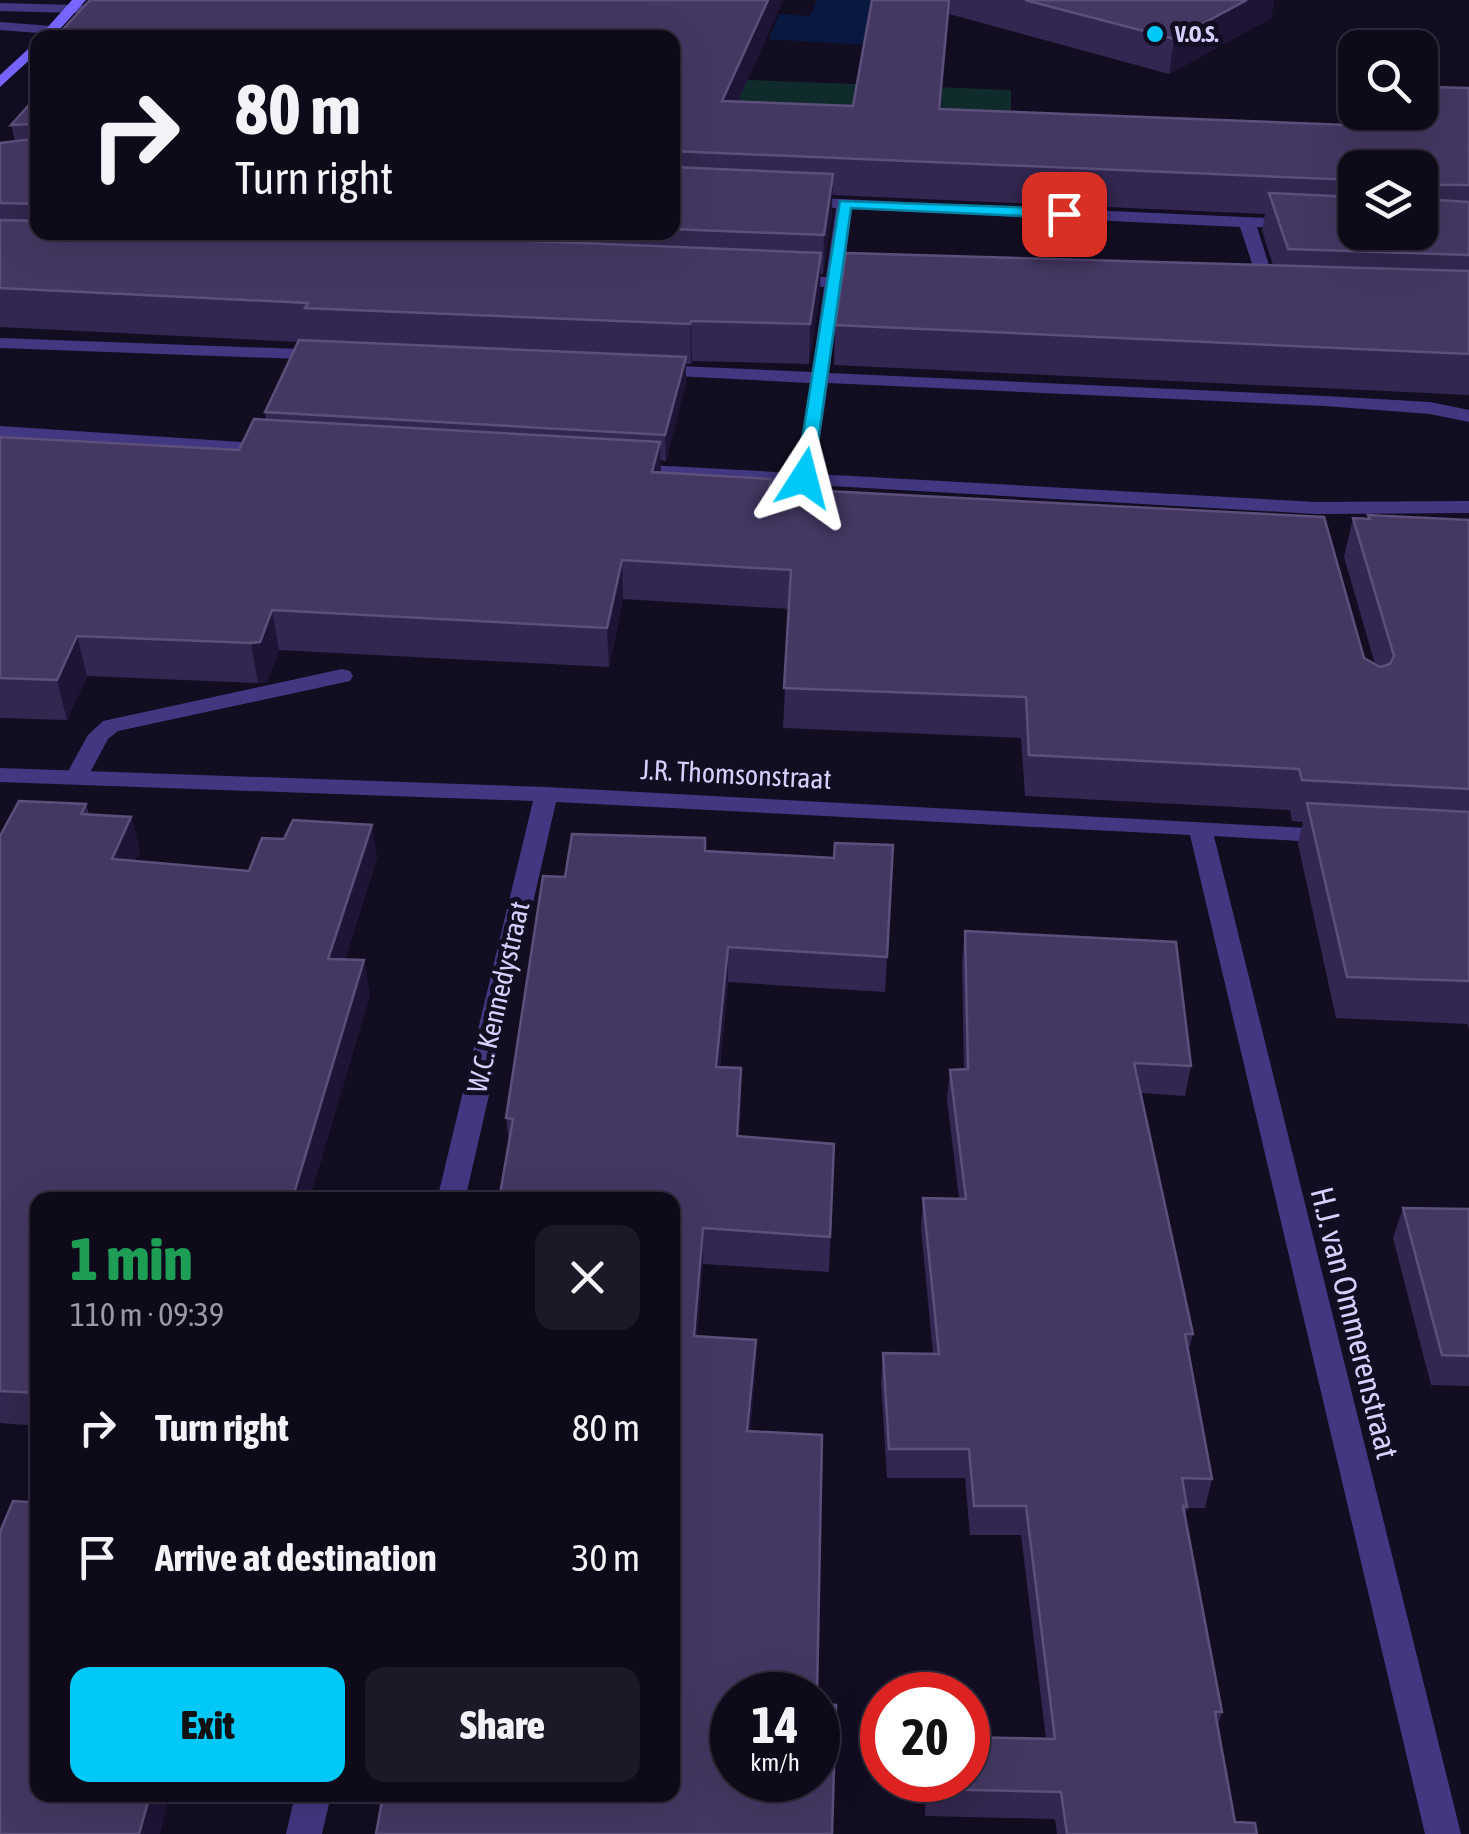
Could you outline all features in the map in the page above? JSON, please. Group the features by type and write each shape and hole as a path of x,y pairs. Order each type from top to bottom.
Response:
{"street":[{"path":"0,8 76,4 119,10 130,0"},
{"path":"52,30 76,4"},
{"path":"0,26 30,31"},
{"path":"0,82 30,52"},
{"path":"788,201 1338,226"},
{"path":"804,478 845,204"},
{"path":"1247,222 1272,297"},
{"path":"774,281 894,285"},
{"path":"1252,296 1291,298"},
{"path":"0,343 348,356"},
{"path":"643,370 1325,400 1430,408 1469,416"},
{"path":"0,432 286,451"},
{"path":"610,468 804,478 1319,518 1469,508"},
{"path":"78,775 106,728 342,676"},
{"name":"J.R. Thomsonstraat","path":"0,775 546,794 1354,836"},
{"name":"W.C. Kennedystraat","path":"453,1192 546,794"},
{"name":"H.J. van Ommerenstraat","path":"1200,828 1443,1834"},
{"path":"304,1834 311,1802"}],"green space":[{"path":"680,77 1011,90 1011,135 680,121"}],"water":[{"path":"817,0 910,0 896,47 769,39 779,14 810,16"}],"building":[{"path":"90,0 768,0 722,101 853,106 872,0 949,0 939,109 1338,125 1338,130 1438,130 1438,87 1469,88 1469,185 1438,185 1438,150 1338,150 1338,179 680,151 680,30 62,30"},
{"path":"1025,0 1247,0 1174,39"},
{"path":"30,104 30,124 11,125"},
{"path":"30,139 30,204 0,203 0,143"},
{"path":"680,167 833,174 824,235 680,229"},
{"path":"1269,193 1338,196 1338,250 1438,250 1438,200 1469,202 1469,255 1288,249"},
{"path":"0,220 30,221 30,240 510,240 821,253 810,324 690,324 305,308 308,303 0,288"},
{"path":"846,253 1469,271 1469,354 835,325"},
{"path":"299,340 686,357 665,435 265,412"},
{"path":"254,419 660,442 652,472 771,479 769,488 1324,517 1364,658 1380,667 1390,664 1394,656 1353,518 1370,519 1368,515 1469,520 1469,789 1302,780 1299,769 1029,755 1026,697 784,688 791,570 622,560 607,628 272,610 260,642 77,636 57,680 0,678 0,437 239,450"},
{"path":"19,801 86,804 81,814 131,817 112,859 249,871 262,838 284,839 293,820 372,825 328,959 364,960 294,1192 30,1192 30,1393 0,1391 0,836"},
{"path":"1307,803 1469,812 1469,981 1347,977"},
{"path":"572,834 705,838 705,851 834,858 835,843 893,845 887,957 728,947 716,1067 741,1068 737,1136 834,1144 830,1237 703,1228 694,1336 756,1340 747,1431 822,1435 817,1672 710,1672 710,1802 833,1802 832,1834 376,1834 382,1802 680,1802 680,1192 500,1192 513,1119 506,1118 543,876 565,877"},
{"path":"965,931 1176,942 1191,1066 1134,1063 1193,1334 1185,1334 1212,1479 1182,1478 1187,1507 1183,1506 1222,1712 1215,1712 1235,1822 1255,1823 1257,1834 1067,1834 1061,1792 990,1790 990,1738 1055,1739 1026,1506 974,1506 969,1449 889,1449 883,1353 939,1354 923,1198 966,1199 950,1070 968,1069"},
{"path":"1403,1208 1469,1209 1469,1356 1442,1355"},
{"path":"13,1501 29,1502 30,1802 148,1802 139,1834 0,1834 0,1532"}],"place":[{"name":"V.O.S.","path":"1155,34"}],"route":[{"path":"804,478 845,204 1064,214"}]}
